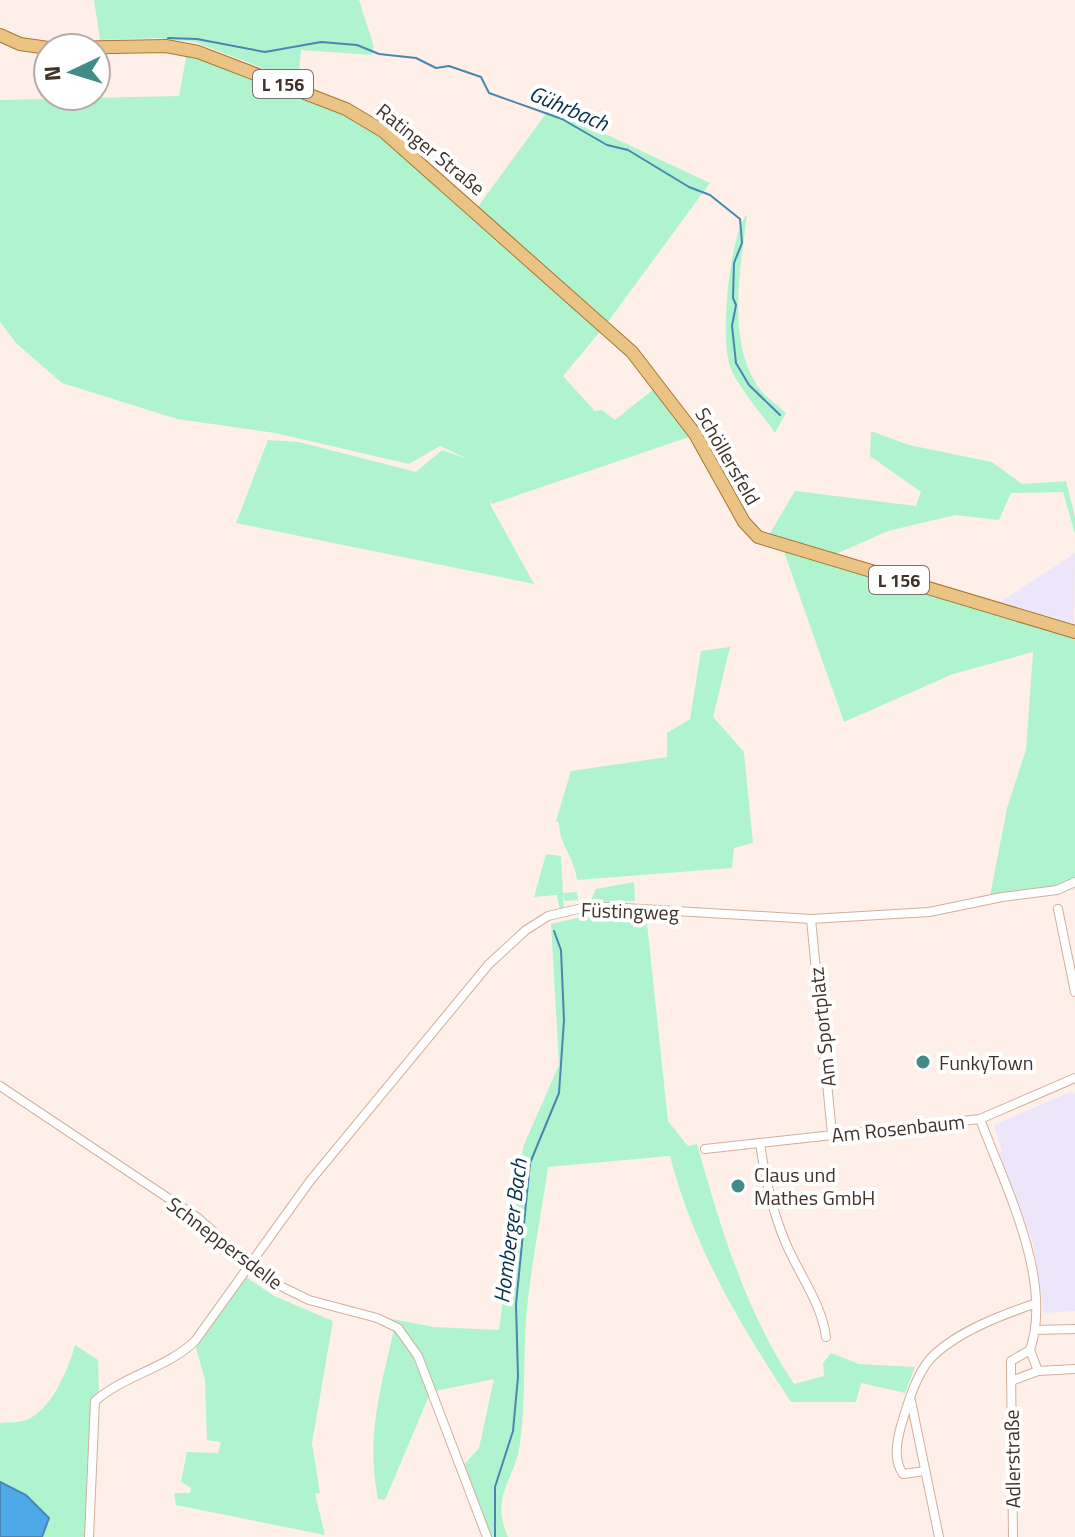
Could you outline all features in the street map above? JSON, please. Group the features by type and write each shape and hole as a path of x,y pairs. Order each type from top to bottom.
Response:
{"main road":[{"path":"0,35 32,46"},
{"name":"Ratinger Straße","path":"112,48 189,49 358,115 397,142 605,325"},
{"name":"Schöllersfeld","path":"605,325 663,388 714,462 744,522 762,539 1075,632"}],"street":[{"name":"Füstingweg","path":"89,1537 95,1401 140,1372 185,1350 310,1181 489,964 535,924 559,912 591,906 811,919 929,912 1002,897 1057,890 1075,882"},
{"path":"1058,909 1075,992"},
{"name":"Am Sportplatz","path":"811,919 832,1134"},
{"name":"Am Rosenbaum","path":"705,1149 980,1119 1075,1078"},
{"name":"Schneppersdelle","path":"0,1086 198,1218 249,1265 286,1291 388,1322 409,1340 487,1537"},
{"path":"980,1119 1023,1235 1034,1304 1035,1330 1030,1350 1038,1371"},
{"path":"760,1143 766,1188 786,1244 824,1320 826,1337"},
{"path":"925,1471 903,1474 897,1461 898,1437 931,1358 976,1329 1034,1304"},
{"path":"1035,1330 1075,1329"},
{"name":"Adlerstraße","path":"1013,1537 1011,1361 1030,1350"},
{"name":"Adlerstraße","path":"1011,1381 1038,1371 1075,1369"},
{"path":"911,1400 939,1537"}],"shaded area":[{"path":"1075,553 1074,626 996,605"},
{"path":"1070,1092 1075,1094 1075,1311 1044,1313 1033,1243 999,1153 1002,1151 994,1125"}],"green space":[{"path":"94,0 359,0 374,47 372,55 301,50 298,82 195,42 157,38 112,40 112,32 99,32"},
{"path":"187,52 364,122 603,328 563,376 595,411 602,410 615,420 655,388 692,436 492,504 490,498 491,506 534,584 236,523 268,440 299,442 416,472 442,450 468,459 440,446 409,464 275,433 177,419 62,383 17,344 0,322 0,100 32,99 32,112 112,112 112,97 179,96"},
{"path":"550,108 710,183 607,323 477,208"},
{"path":"747,214 738,300 741,343 746,363 758,386 786,413 775,433 738,382 727,352 726,311 731,264 735,243"},
{"path":"871,431 909,445 992,462 1022,484 1066,481 1075,517 1075,534 1063,492 1011,493 999,520 955,515 888,531 829,557 767,538 795,491 916,506 921,492 870,456"},
{"path":"784,552 1075,639 1075,877 1057,885 990,896 1007,808 1026,750 1033,652 953,674 844,722"},
{"path":"730,647 713,717 744,752 753,843 734,848 732,868 577,880 556,821 571,771 667,757 667,733 690,719 701,651"},
{"path":"546,854 561,856 563,893 577,892 578,900 565,901 563,896 564,909 560,910 557,895 534,897"},
{"path":"634,882 635,901 590,902 596,889"},
{"path":"646,914 668,1121 688,1146 697,1144 736,1268 777,1356 794,1384 824,1376 823,1363 831,1353 859,1364 915,1367 905,1393 861,1383 856,1402 791,1402 720,1284 691,1222 670,1156 548,1167 528,1301 520,1443 502,1499 501,1510 508,1537 488,1537 463,1466 479,1448 494,1379 435,1391 410,1336 387,1318 434,1327 499,1330 523,1147 559,1065 551,924 585,916"},
{"path":"243,1275 274,1296 333,1321 312,1443 320,1493 315,1494 325,1535 176,1505 174,1493 190,1493 191,1488 181,1482 187,1452 218,1453 221,1442 207,1440 205,1380 195,1344"},
{"path":"394,1329 407,1343 429,1396 385,1500 378,1499 374,1433"},
{"path":"75,1345 98,1360 99,1397 95,1402 90,1537 0,1537 0,1423 26,1420 43,1408 63,1376"}],"water":[{"path":"0,1482 26,1495 49,1518 42,1537 0,1537"}],"waterway":[{"name":"Gührbach","path":"168,38 197,39 265,52 321,42 357,45 379,54 416,58 436,68 449,66 481,77 489,93 562,119 607,145 628,150 689,187 710,195 740,219 742,243 734,263 733,298 736,305 732,326 736,363 749,385 780,415"},
{"name":"Homberger Bach","path":"495,1537 495,1487 513,1431 518,1377 516,1304 530,1163 559,1093 564,1020 561,950 554,931"}],"place":[{"name":"FunkyTown","path":"923,1062"},
{"name":"Claus und Mathes GmbH","path":"738,1186"}]}
